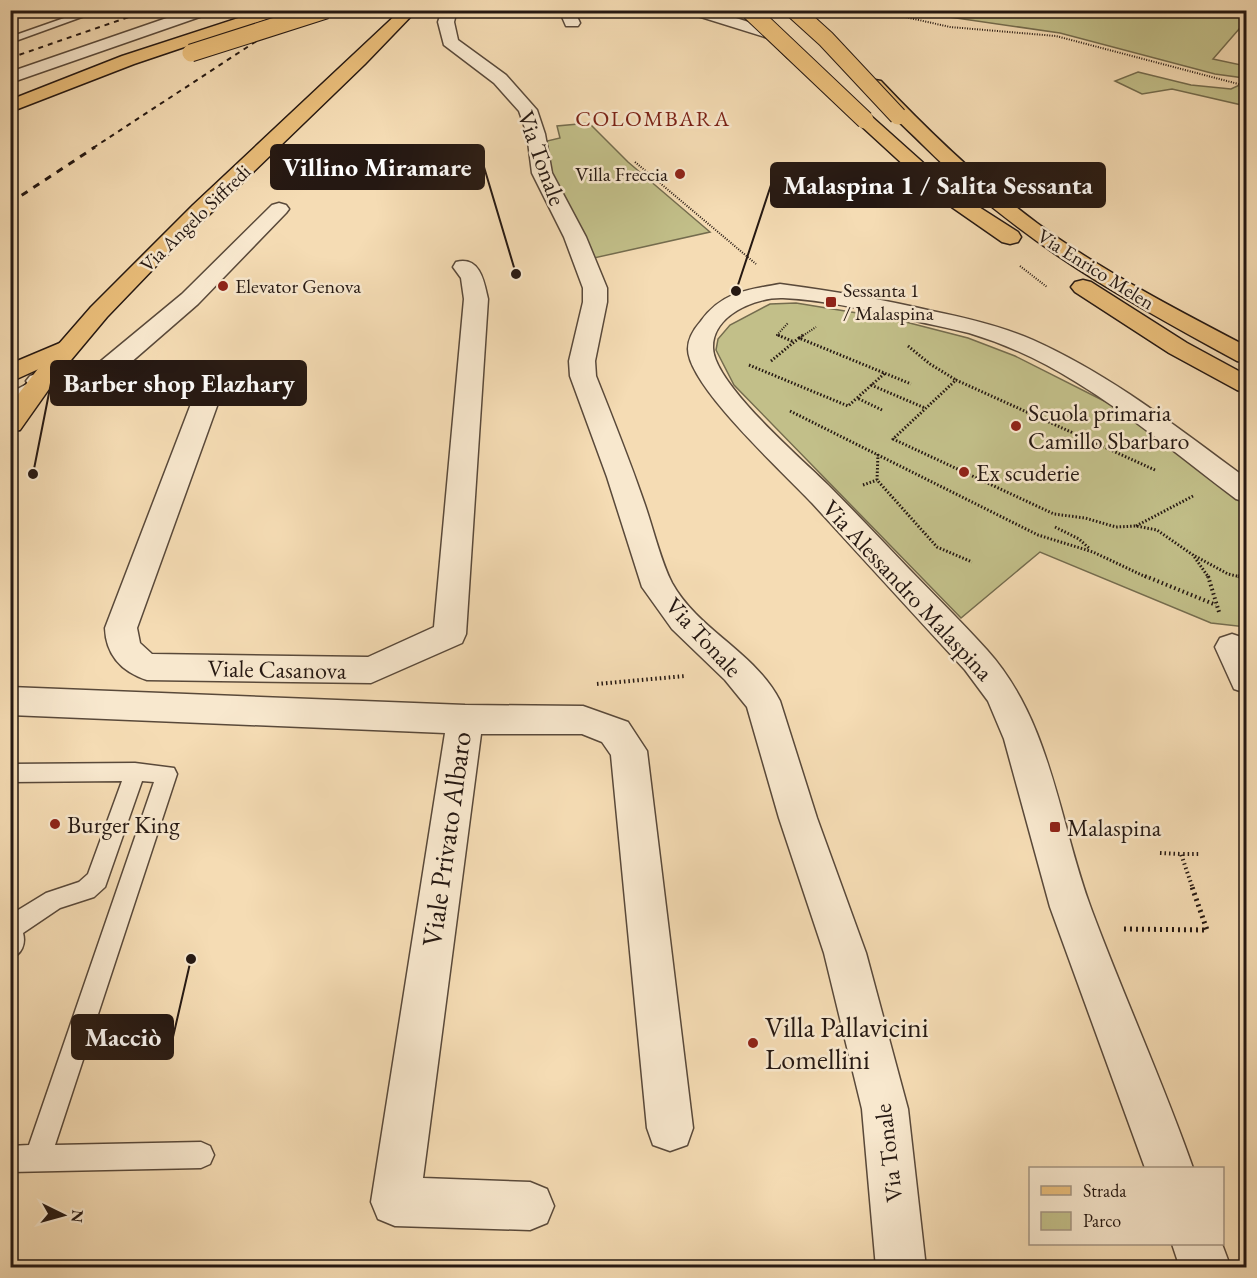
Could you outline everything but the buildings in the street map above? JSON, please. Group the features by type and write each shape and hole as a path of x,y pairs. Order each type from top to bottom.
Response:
{"main road":[{"path":"10,107 170,45 280,10"},
{"path":"10,126 160,64 326,10"},
{"path":"748,10 916,168 950,197 1072,279"},
{"path":"801,12 898,116 960,177 1072,279"},
{"name":"Via Enrico Melen","path":"801,12 904,116 989,195 1053,244 1167,314 1246,356"},
{"name":"Via Angelo Siffredi","path":"10,424 39,381 67,347 146,263 404,16"},
{"name":"Via Enrico Melen","path":"1072,279 1122,314 1246,385"},
{"path":"10,374 67,347"}],"street":[{"path":"10,78 206,10"},
{"name":"Via Tonale","path":"450,10 446,22 450,42 500,79 528,110 536,134 542,173 575,237 595,288 595,302 582,361 584,376 658,587 683,620 737,671 763,701 798,818 845,953 885,1109 901,1268"},
{"path":"693,10 774,35 816,76"},
{"path":"39,381 91,383 190,299 279,209"},
{"name":"Viale Casanova","path":"91,383 197,387 207,389 208,395 120,628 121,640 133,660 147,667 371,670 450,634 476,299 472,277 464,267"},
{"name":"Via Alessandro Malaspina","path":"1169,1167 1070,907 1022,739 1002,694 969,652 817,491 786,463 731,402 708,371 700,350 703,334 718,314 732,303 751,296 780,291 858,301 977,328 1023,345 1084,376 1246,492"},
{"path":"1232,647 1246,679"},
{"name":"Viale Privato Albaro","path":"10,701 465,719 395,1202 530,1206"},
{"path":"465,719 583,720 615,732 629,751 669,1128"},
{"path":"1197,1245 1206,1268"}],"lane":[{"path":"10,40 97,10"},
{"path":"10,399 39,381"},
{"path":"11,934 54,900 86,890 97,880 135,772"},
{"path":"10,773 167,774 38,1158"},
{"path":"10,1160 201,1155"}],"path":[{"path":"874,10 950,27 1056,36 1246,86"},
{"path":"635,162 756,264"},
{"path":"771,362 799,338 816,327 825,326"},
{"path":"777,335 794,342"},
{"path":"799,338 911,384"},
{"path":"905,343 930,364 956,380 1117,451 1164,475"},
{"path":"741,363 761,369 848,406 885,373"},
{"path":"956,380 893,439 1054,514 1085,518 1116,527 1136,526 1157,530 1193,555 1228,574 1246,578"},
{"path":"871,385 925,408"},
{"path":"857,398 882,410"},
{"path":"782,407 1038,535 1093,552 1166,586 1216,605"},
{"path":"878,454 877,480 936,547 972,562"},
{"path":"1136,526 1197,493"},
{"path":"1056,526 1079,539 1093,552"},
{"path":"1193,555 1209,577 1216,605 1232,647"},
{"path":"1160,854 1200,854"},
{"path":"1070,907 1084,906 1092,929 1207,930 1181,855"}],"green space":[{"path":"908,11 1246,11 1246,21 1213,59 1246,66 1246,81 1244,78 1215,74 1060,33"},
{"path":"1138,72 1191,85 1231,89 1246,82 1246,106 1172,89 1142,94 1115,81"},
{"path":"589,123 628,162 710,232 594,258 549,171 547,141 560,138 557,126"},
{"path":"796,303 894,319 968,338 1015,356 1118,408 1246,503 1246,627 1211,623 1040,552 961,618 734,385 716,350 718,339 730,325 770,304"}],"railway":[{"path":"10,58 149,10"},
{"path":"93,148 304,10"},
{"path":"10,203 95,147"}],"place":[{"name":"Villa Freccia","path":"680,174"},
{"name":"Villino Miramare","path":"516,274"},
{"name":"Elevator Genova","path":"223,286"},
{"name":"Malaspina 1 / Salita Sessanta","path":"736,291"},
{"name":"Sessanta 1 / Malaspina","path":"831,302"},
{"name":"Scuola primaria Camillo Sbarbaro","path":"1016,426"},
{"name":"Ex scuderie","path":"964,472"},
{"name":"Barber shop Elazhary","path":"33,474"},
{"name":"Burger King","path":"55,824"},
{"name":"Malaspina","path":"1055,827"},
{"name":"Macciò","path":"191,959"},
{"name":"Villa Pallavicini Lomellini","path":"753,1043"}],"district":[{"name":"COLOMBARA","path":"653,118"}]}
